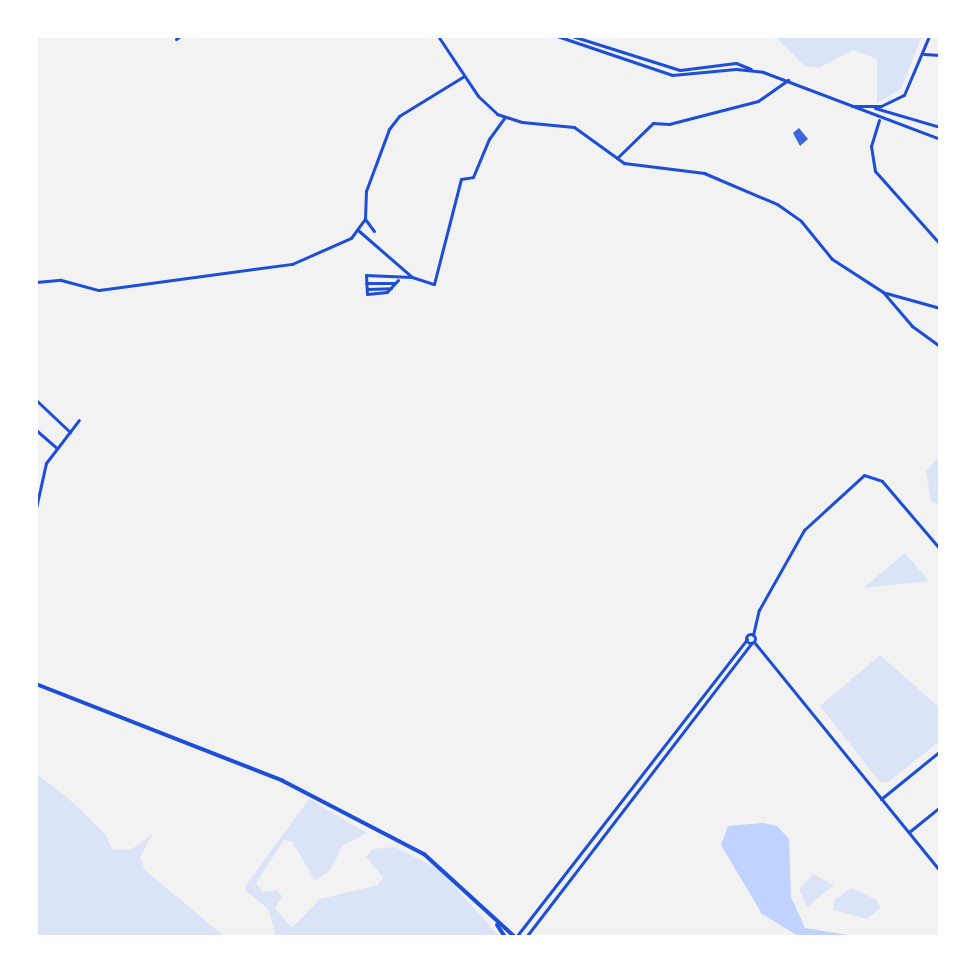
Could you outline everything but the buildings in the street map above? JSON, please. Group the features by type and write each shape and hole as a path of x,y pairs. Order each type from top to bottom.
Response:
{"main road":[{"path":"36,684 283,781 432,858 516,937"},
{"path":"486,911 505,937"}],"street":[{"path":"438,36 487,107 505,117 574,127 617,158 704,173 777,204 801,221 832,259 883,292 912,326 940,346"},
{"path":"557,36 672,75 754,71"},
{"path":"572,36 680,70 736,63 788,80 879,120 940,139"},
{"path":"872,107 904,95 929,36"},
{"path":"923,54 940,55"},
{"path":"36,282 61,280 99,290 122,283 197,280 308,259 359,231 365,219 373,163 389,129 399,116 464,76"},
{"path":"617,158 653,123 669,124 758,101 788,80"},
{"path":"848,106 872,107 940,127"},
{"path":"359,231 412,277 434,284 461,179 473,177 489,139 505,117"},
{"path":"879,120 871,146 875,171 940,244"},
{"path":"365,219 374,231"},
{"path":"368,275 396,282 391,288 367,289 366,283 368,275"},
{"path":"366,283 396,282 412,277"},
{"path":"883,292 940,308"},
{"path":"36,400 70,432"},
{"path":"36,508 46,463 79,420"},
{"path":"36,430 57,448"},
{"path":"526,937 753,643 759,610 790,554 831,503 864,475 875,475 940,549"},
{"path":"516,937 753,635"},
{"path":"747,639 940,871"},
{"path":"881,799 940,751"},
{"path":"908,832 940,807"}],"shaded area":[{"path":"775,36 922,36 901,89 877,103 877,59 853,50 819,68 805,66"},
{"path":"940,455 940,506 931,501 926,471"},
{"path":"905,553 929,581 863,588"},
{"path":"880,655 940,708 940,741 888,782 880,782 820,706"},
{"path":"36,774 67,797 105,834 113,850 132,849 152,835 140,858 145,870 225,937 36,937"},
{"path":"309,799 367,833 343,845 330,871 315,880 292,842 284,840 256,883 262,892 278,890 282,897 275,908 289,925 293,927 320,899 378,885 383,877 366,857 372,849 395,847 439,869 500,937 276,937 268,909 245,890 246,885"},
{"path":"813,874 834,885 807,907 799,890"},
{"path":"851,888 877,900 880,908 867,919 833,910 834,901"}],"water":[{"path":"763,823 777,826 789,839 791,897 805,928 861,937 800,937 762,914 721,845 728,826"}]}
